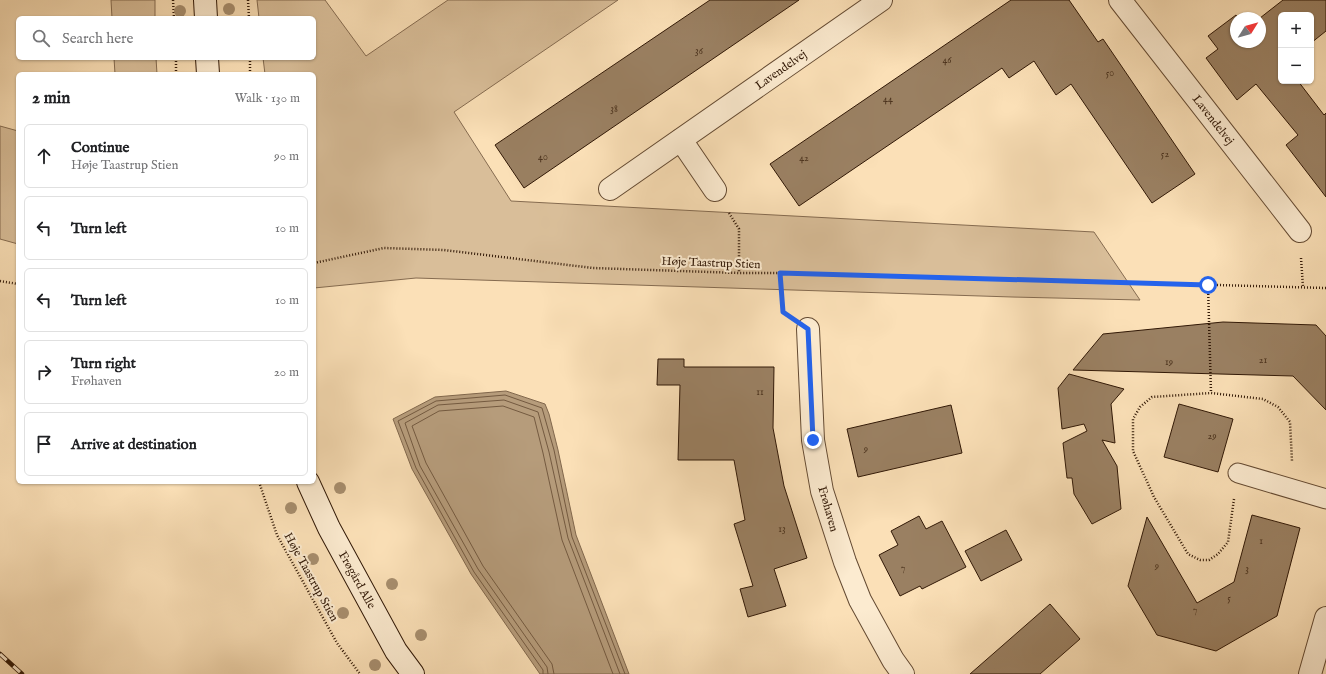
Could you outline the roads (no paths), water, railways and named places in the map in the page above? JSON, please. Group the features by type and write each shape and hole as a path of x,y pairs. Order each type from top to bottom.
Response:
{"street":[{"path":"205,0 206,16"},
{"name":"Lavendelvej","path":"610,189 881,0"},
{"name":"Lavendelvej","path":"1128,3 1300,231"},
{"path":"207,60 208,72"},
{"path":"681,140 715,190"},
{"name":"Frøhaven","path":"808,329 813,440 822,491 845,562 860,600 893,660 903,674"},
{"name":"Frøgård Alle","path":"309,484 333,535 396,650 413,674"},
{"path":"1310,674 1326,618"}],"lane":[{"path":"1238,473 1326,499"}],"water":[{"path":"506,391 545,404 558,450 576,535 629,674 540,674 471,574 412,469 393,419 435,397"}],"railway":[{"path":"0,654 22,674"}]}
